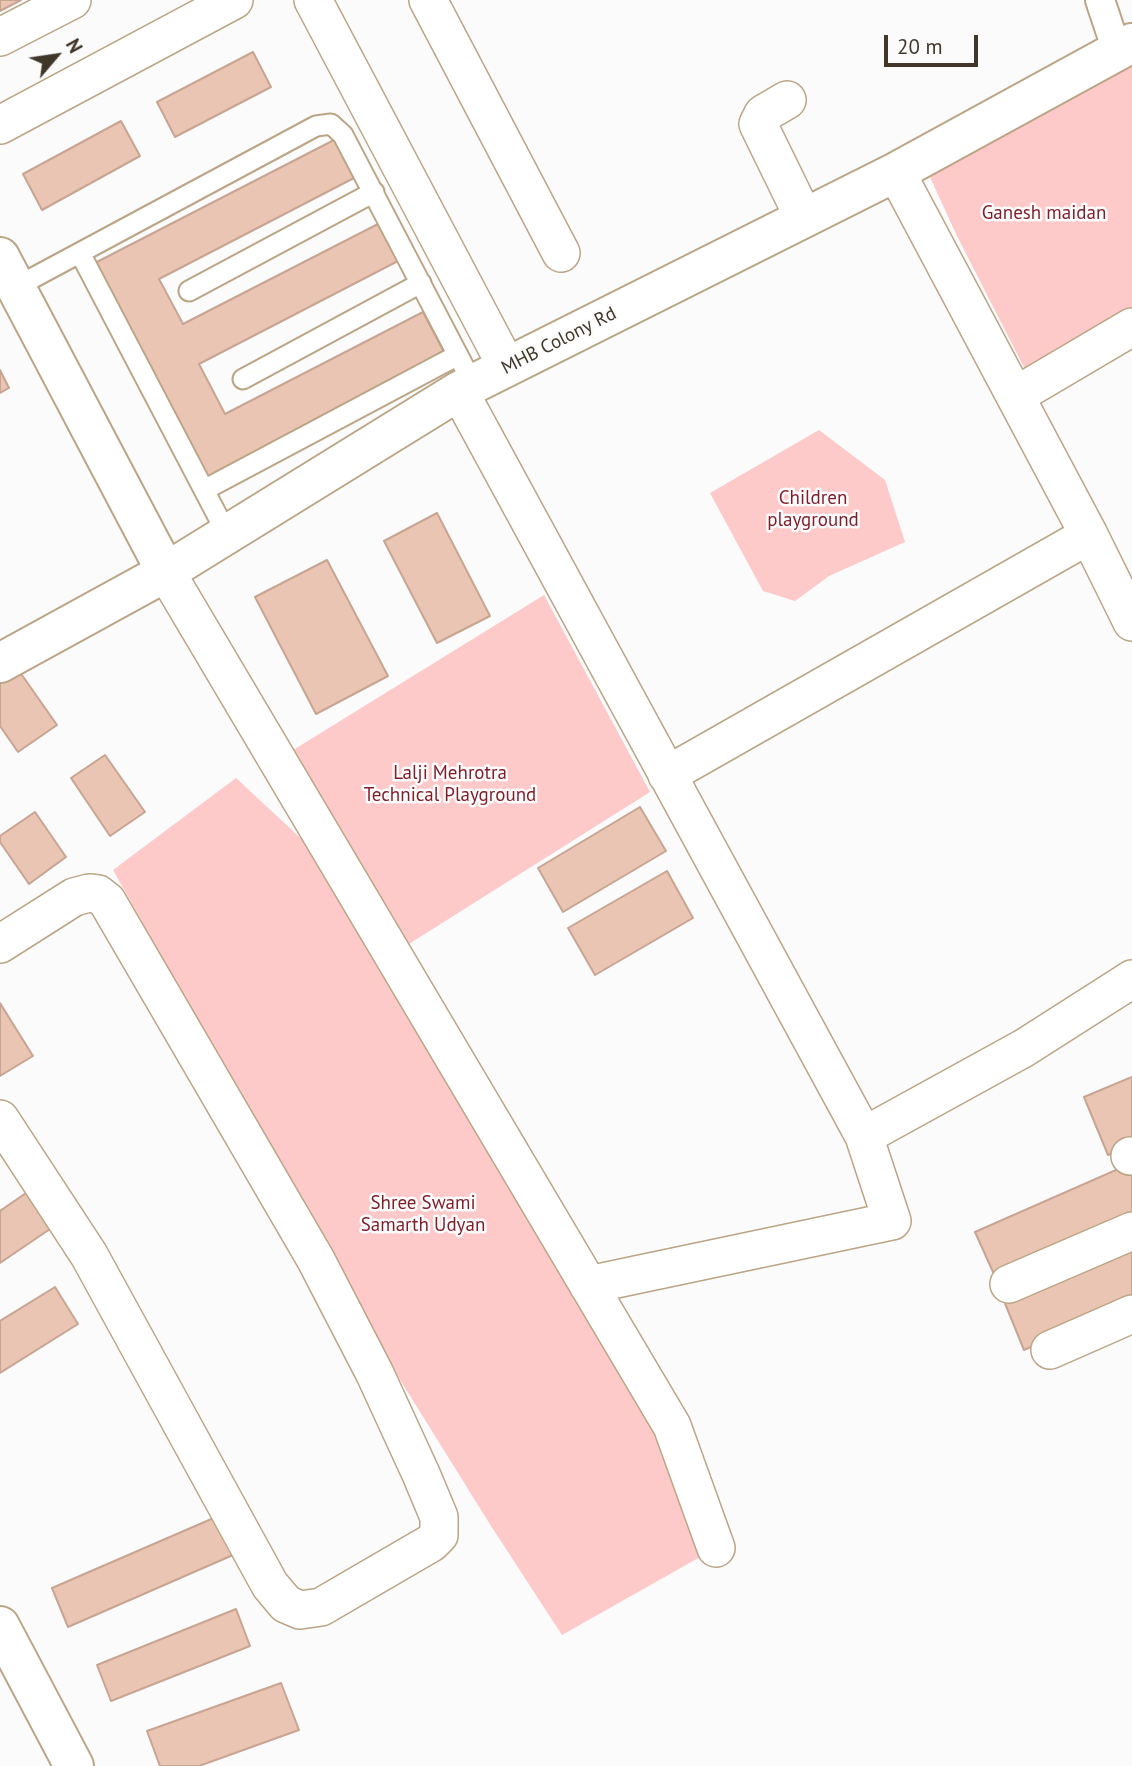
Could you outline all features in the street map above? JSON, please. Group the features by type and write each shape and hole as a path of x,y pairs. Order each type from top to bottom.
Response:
{"street":[{"path":"0,37 72,0"},
{"path":"0,125 234,0"},
{"path":"313,0 507,367"},
{"path":"428,0 561,253"},
{"path":"1100,0 1127,46"},
{"path":"1114,0 1127,46"},
{"name":"MHB Colony Rd","path":"0,663 166,572 463,377 507,367 896,172 1127,46"},
{"path":"787,100 763,114 758,124 804,218"},
{"path":"896,172 1089,535 1132,622"},
{"path":"8,272 166,572 672,1426 716,1548"},
{"path":"1015,396 1132,327"},
{"path":"463,377 667,775 864,1136 892,1221 588,1285"},
{"path":"667,775 1089,535"},
{"path":"0,944 74,897 89,893 98,894 107,901 316,1260 352,1328 421,1474 439,1517 439,1535 431,1543 321,1607 300,1610 286,1604 270,1585 89,1255 0,1119"},
{"path":"864,1136 1024,1048 1132,979"},
{"path":"1009,1284 1132,1231"},
{"path":"1050,1350 1132,1314"},
{"path":"0,1626 74,1766"}],"lane":[{"path":"8,272 80,253 324,124 337,128 344,135 421,283 463,377 204,490"},
{"path":"189,291 374,192"},
{"path":"80,253 227,534"},
{"path":"243,379 421,283"}],"green space":[{"name":"Ganesh maidan","path":"1132,65 1132,313 1031,381 929,175"},
{"name":"Children playground","path":"819,430 885,480 905,542 829,576 795,601 763,591 710,493"},
{"name":"Shree Swami Samarth Udyan","path":"544,595 650,792 393,954 516,1163 716,1548 562,1635 333,1272 256,1126 113,870 236,778 350,884 277,760"}],"building":[{"path":"0,0 21,0 0,11"},
{"path":"253,52 271,87 175,137 157,102"},
{"path":"121,121 140,156 42,210 23,174"},
{"path":"334,140 354,178 159,279 183,324 378,224 398,261 199,364 225,414 423,312 446,356 205,480 93,264"},
{"path":"0,370 9,388 0,393"},
{"path":"437,513 490,616 437,643 384,541"},
{"path":"327,560 388,676 316,714 255,597"},
{"path":"17,668 57,725 18,752 0,726 0,680"},
{"path":"105,755 145,812 110,836 71,778"},
{"path":"640,807 666,851 563,912 538,868"},
{"path":"35,812 66,857 29,884 0,842 0,836"},
{"path":"667,871 693,918 595,975 568,928"},
{"path":"0,1003 33,1056 0,1076"},
{"path":"1132,1077 1132,1145 1108,1155 1084,1097"},
{"path":"1132,1163 1132,1224 998,1283 975,1232"},
{"path":"29,1191 53,1227 0,1263 0,1211"},
{"path":"1132,1241 1132,1303 1024,1350 1002,1296"},
{"path":"55,1287 78,1324 0,1373 0,1321"},
{"path":"216,1517 233,1555 68,1627 52,1588"},
{"path":"236,1609 250,1646 111,1701 97,1665"},
{"path":"281,1683 299,1730 199,1766 160,1766 147,1731"}],"park label":[{"name":"Lalji Mehrotra Technical Playground","path":"450,785"}]}
